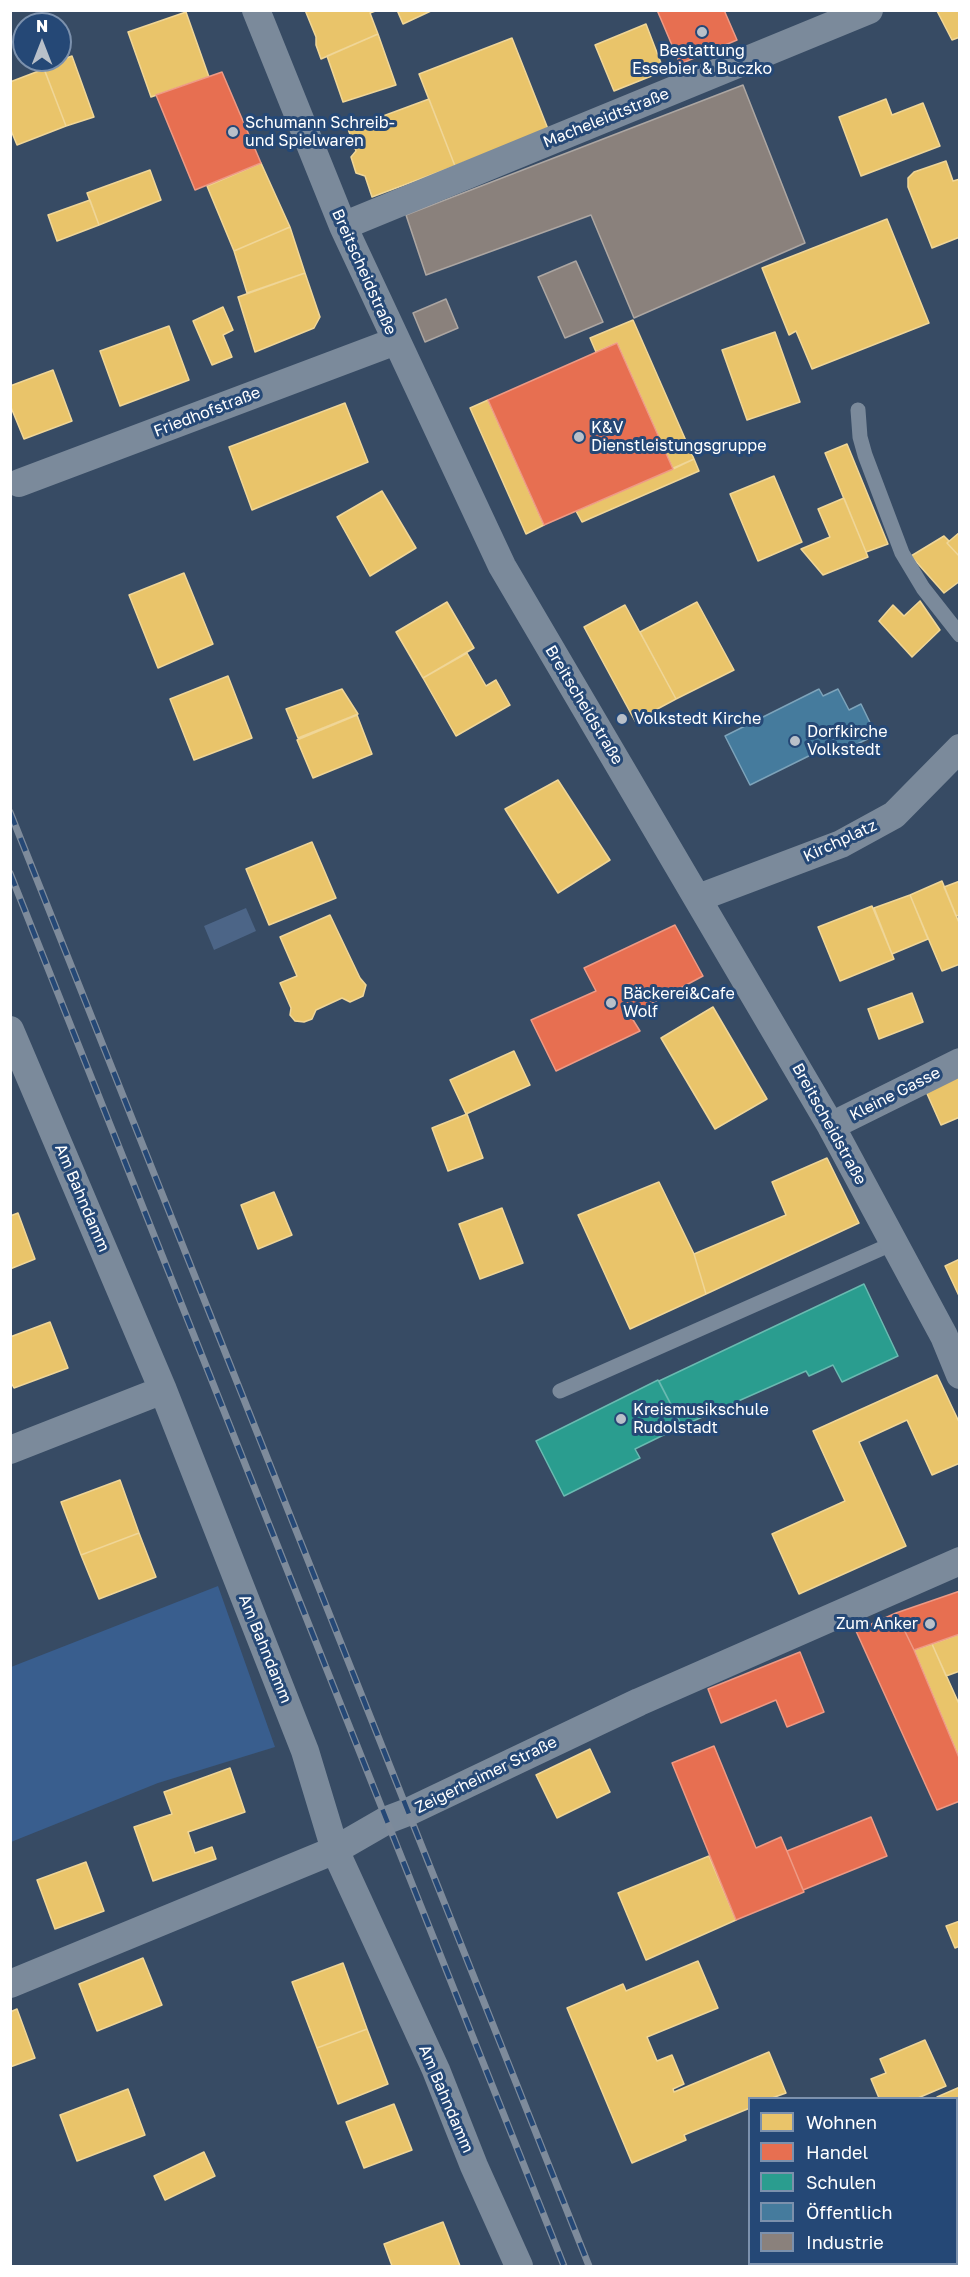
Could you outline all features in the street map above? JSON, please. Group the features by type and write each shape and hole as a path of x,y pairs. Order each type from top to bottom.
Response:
{"street":[{"name":"Breitscheidstraße","path":"256,10 343,226 502,566 831,1126 944,1336 960,1375"},
{"name":"Macheleidtstraße","path":"343,226 869,10"},
{"name":"Friedhofstraße","path":"19,483 396,341"},
{"name":"Kirchplatz","path":"698,898 841,844 894,815 960,748"},
{"name":"Am Bahndamm","path":"10,1030 163,1390 305,1750 335,1850 435,2070 474,2166 519,2266"},
{"name":"Kleine Gasse","path":"831,1126 960,1062"},
{"path":"10,1450 163,1390"},
{"name":"Zeigerheimer Straße","path":"10,1984 335,1850 387,1821 639,1702 960,1561"}],"lane":[{"path":"858,410 860,436 865,455 902,553 923,588 960,635"},
{"path":"560,1391 894,1243"}],"shaded area":[{"path":"246,908 256,931 214,950 204,926"},
{"path":"218,1586 275,1747 158,1783 11,1842 11,1667"}],"building: Wohnen":[{"path":"305,10 378,10 370,13 378,34 321,59 316,37"},
{"path":"397,10 433,10 403,24"},
{"path":"960,10 960,37 952,40 937,11"},
{"path":"186,12 209,77 151,97 128,32"},
{"path":"646,24 664,71 614,91 595,45"},
{"path":"378,34 396,85 343,102 327,56"},
{"path":"512,38 548,129 455,166 419,74"},
{"path":"72,56 94,117 66,126 45,72 72,72"},
{"path":"36,72 45,72 66,126 17,145 10,128 10,82"},
{"path":"429,99 455,166 372,197 365,176 356,173 351,157 356,151 348,129"},
{"path":"886,99 892,115 923,103 940,146 861,176 839,117"},
{"path":"946,161 953,181 960,179 960,237 932,248 908,187 908,178 914,172"},
{"path":"261,163 290,227 234,251 207,186"},
{"path":"150,170 161,200 99,225 87,193"},
{"path":"90,200 99,225 57,241 48,215"},
{"path":"887,219 929,323 812,369 796,331 789,335 762,268"},
{"path":"290,227 305,273 247,293 234,251"},
{"path":"305,273 320,317 314,328 255,352 238,297"},
{"path":"223,307 233,330 223,335 232,357 212,365 193,321"},
{"path":"633,320 694,459 673,469 617,343 596,352 590,338"},
{"path":"169,326 189,380 120,406 100,351"},
{"path":"775,332 800,402 747,420 722,350"},
{"path":"53,370 72,421 24,439 10,405 10,386"},
{"path":"488,400 544,525 526,534 470,408"},
{"path":"345,403 368,462 252,510 229,447"},
{"path":"847,444 888,544 866,552 825,453"},
{"path":"694,459 699,471 582,522 576,511"},
{"path":"774,476 802,542 758,561 730,494"},
{"path":"382,491 416,548 370,576 337,517"},
{"path":"844,498 868,557 823,575 801,549 830,537 818,509"},
{"path":"960,532 960,557 947,543"},
{"path":"944,536 949,541 947,543 960,557 960,581 944,593 911,556"},
{"path":"184,573 213,644 158,668 129,595"},
{"path":"920,601 940,630 912,657 879,621 893,605 904,616"},
{"path":"447,602 474,648 423,678 396,632"},
{"path":"697,602 734,670 676,699 640,632"},
{"path":"625,605 676,699 635,721 584,627"},
{"path":"467,653 486,686 496,680 510,705 456,736 423,678"},
{"path":"228,676 252,738 194,760 170,699"},
{"path":"342,689 358,714 298,738 286,709"},
{"path":"357,715 372,754 313,778 297,740"},
{"path":"558,780 610,860 558,893 505,809"},
{"path":"312,842 336,898 269,925 246,869"},
{"path":"942,881 960,925 960,964 942,971 910,895"},
{"path":"960,881 960,915 956,916 944,887"},
{"path":"910,895 928,939 892,954 874,908"},
{"path":"872,906 894,959 840,981 818,927"},
{"path":"330,915 360,978 366,985 363,996 350,1002 342,998 316,1010 312,1019 304,1022 295,1021 290,1015 291,1008 280,983 297,976 280,937"},
{"path":"912,993 923,1022 879,1039 868,1009"},
{"path":"713,1007 767,1099 715,1129 661,1038"},
{"path":"514,1051 530,1085 466,1114 450,1080"},
{"path":"960,1071 960,1117 941,1125 924,1087"},
{"path":"467,1114 483,1158 448,1171 432,1128"},
{"path":"827,1158 859,1223 706,1294 694,1254 786,1215 772,1182"},
{"path":"659,1182 694,1254 706,1294 630,1329 578,1215"},
{"path":"274,1192 292,1235 258,1249 241,1205"},
{"path":"502,1208 523,1263 480,1279 459,1224"},
{"path":"18,1213 35,1259 10,1269 10,1216"},
{"path":"960,1259 960,1298 945,1266"},
{"path":"50,1322 68,1368 14,1388 10,1381 10,1337"},
{"path":"937,1375 960,1424 960,1463 932,1475 907,1420 859,1442 906,1546 799,1594 772,1534 845,1501 813,1431"},
{"path":"120,1480 139,1533 81,1555 61,1502"},
{"path":"139,1533 156,1577 99,1599 81,1555"},
{"path":"960,1634 960,1671 946,1676 932,1644"},
{"path":"932,1644 960,1706 960,1760 914,1650"},
{"path":"590,1749 610,1792 557,1818 536,1775"},
{"path":"230,1768 245,1812 188,1832 195,1853 212,1847 216,1859 153,1881 134,1827 172,1814 164,1792"},
{"path":"709,1856 736,1920 646,1960 618,1893"},
{"path":"86,1862 104,1911 55,1929 37,1880"},
{"path":"960,1921 960,1946 955,1948 946,1926"},
{"path":"143,1958 162,2005 97,2031 79,1984"},
{"path":"698,1961 718,2008 647,2037 657,2061 672,2055 684,2084 673,2089 674,2092 769,2052 786,2093 775,2097 748,2097 748,2109 684,2135 686,2140 632,2163 567,2008 623,1984 626,1991"},
{"path":"343,1963 367,2029 317,2048 292,1982"},
{"path":"17,2009 35,2058 10,2067 10,2012"},
{"path":"367,2029 388,2084 338,2104 317,2048"},
{"path":"925,2040 946,2086 920,2097 879,2097 871,2079 886,2073 880,2059"},
{"path":"960,2087 960,2138 958,2138 958,2097 937,2097"},
{"path":"128,2089 145,2135 77,2161 60,2115"},
{"path":"394,2104 412,2150 364,2168 346,2122"},
{"path":"960,2138 960,2173 958,2174 958,2139"},
{"path":"204,2152 215,2176 165,2200 154,2176"},
{"path":"958,2192 960,2192 960,2216 958,2217"},
{"path":"443,2222 460,2266 392,2266 384,2244"}],"building: Handel":[{"path":"657,10 724,10 737,40 680,64"},
{"path":"222,72 261,163 195,190 156,95"},
{"path":"617,343 673,469 544,525 488,400"},
{"name":"Bäckerei&Cafe Wolf","path":"675,925 703,976 630,1015 640,1031 556,1071 531,1020 596,991 584,968"},
{"name":"Zum Anker","path":"960,1591 960,1634 914,1650 896,1613"},
{"path":"896,1613 960,1760 960,1801 937,1810 856,1631"},
{"path":"800,1652 824,1712 787,1727 776,1700 721,1723 708,1689"},
{"path":"714,1746 756,1848 781,1837 804,1892 736,1920 672,1763"},
{"path":"871,1817 887,1856 803,1890 787,1851"}],"building: Schulen":[{"path":"864,1284 898,1356 842,1382 833,1365 809,1376 806,1371 682,1426 659,1381"},
{"path":"658,1380 682,1426 635,1449 640,1458 564,1496 536,1441"}],"building: Öffentlich":[{"name":"Dorfkirche Volkstedt","path":"819,689 823,696 838,689 849,710 861,704 876,735 834,755 829,746 750,785 725,736"}],"building: Industrie":[{"path":"743,85 805,243 634,318 591,215 426,275 406,215"},
{"path":"576,261 603,322 565,338 538,277"},
{"path":"446,299 458,328 425,342 413,313"}],"railway":[{"path":"10,812 589,2266"},
{"path":"10,873 564,2266"}],"place":[{"name":"Bestattung Essebier & Buczko","path":"702,32"},
{"name":"Schumann Schreib- und Spielwaren","path":"233,132"},
{"name":"K&V Dienstleistungsgruppe","path":"579,437"},
{"name":"Volkstedt Kirche","path":"622,719"},
{"name":"Dorfkirche Volkstedt","path":"795,741"},
{"name":"Bäckerei&Cafe Wolf","path":"611,1003"},
{"name":"Kreismusikschule Rudolstadt","path":"621,1419"},
{"name":"Zum Anker","path":"930,1624"}]}
